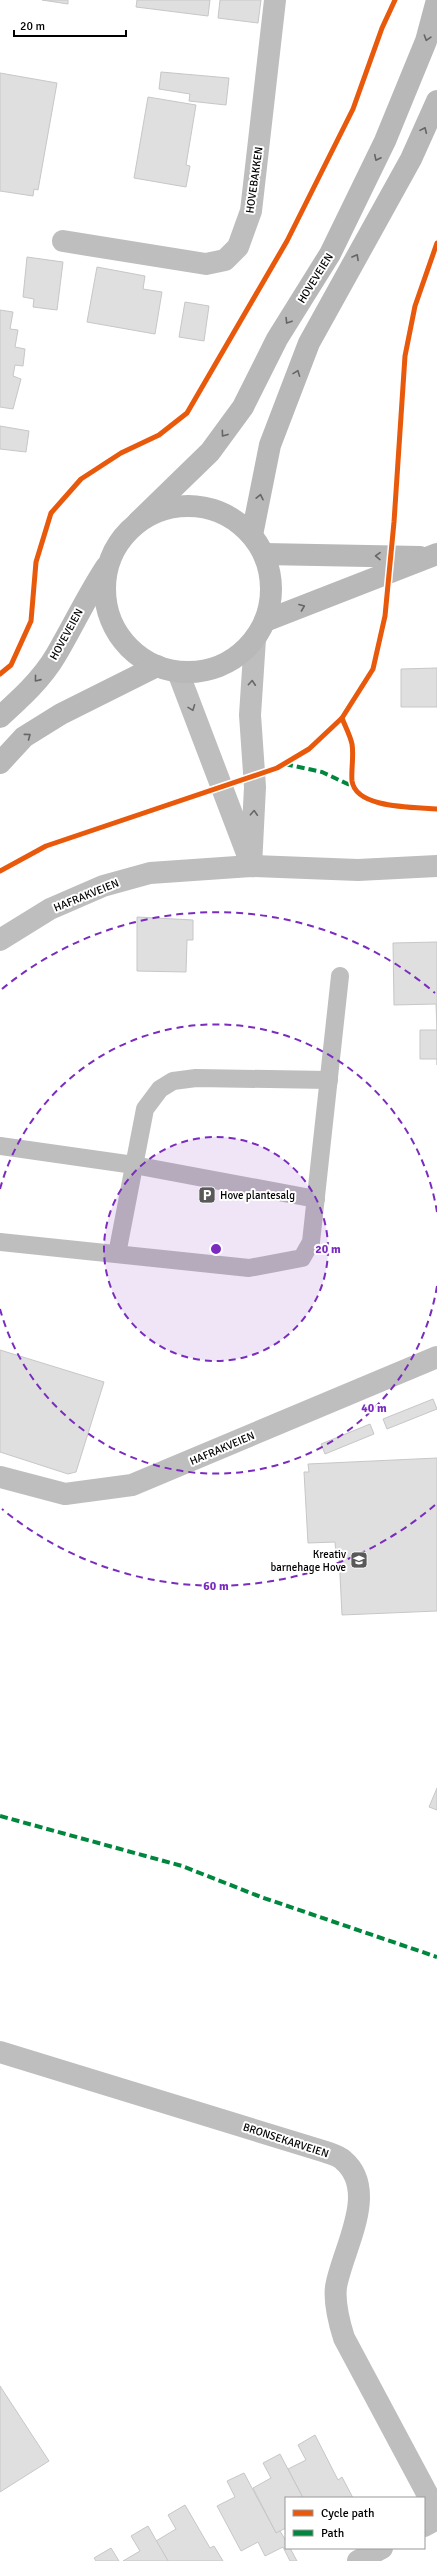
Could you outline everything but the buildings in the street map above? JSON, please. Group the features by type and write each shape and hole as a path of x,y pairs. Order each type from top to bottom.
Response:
{"main road":[{"name":"HOVEVEIEN","path":"0,717 25,694 55,657 89,592 109,563 120,541 210,452 244,408 276,339 330,254 385,141 426,41 437,0"},
{"path":"252,535 270,445 309,343 411,159 437,101"},
{"path":"109,563 105,589 109,614 120,637 138,655 157,666 178,672 200,672 221,666 240,654 260,630 271,600 271,577 264,554 252,535 235,520 212,509 186,506 161,511 138,522"},
{"path":"264,554 434,555"},
{"path":"260,630 434,555"},
{"path":"0,763 24,737 61,714 157,666"}],"street":[{"name":"HOVEBAKKEN","path":"63,241 206,264 225,260 238,248 251,211 274,0"},
{"path":"251,866 255,787 250,715 260,630"},
{"path":"178,672 228,799 251,866"},
{"name":"HAFRAKVEIEN","path":"0,940 50,909 102,886 150,873 251,866 358,870 437,866"},
{"name":"HAFRAKVEIEN","path":"0,1477 65,1494 132,1485 437,1357"},
{"name":"BRONSEKARVEIEN","path":"0,2053 326,2152 343,2160 355,2179 359,2199 358,2220 342,2260 336,2288 340,2325 344,2338 437,2512"},
{"path":"425,2525 437,2519"},
{"path":"358,2561 380,2549"}],"lane":[{"path":"0,1242 249,1268 288,1262 302,1258 311,1242 340,976"},
{"path":"117,1254 145,1109 160,1089 173,1081 196,1078 329,1080"},
{"path":"0,1146 134,1165 316,1199"}],"marked path":[{"path":"285,764 322,772 354,787"},
{"path":"0,1816 182,1866 261,1897 437,1957"}],"cycle path":[{"path":"0,674 11,665 31,621 36,562 51,513 81,479 121,453 159,435 187,413 287,241 353,109 382,28 395,0"},
{"path":"0,871 46,846 277,768 309,749 342,718 373,669 385,616 394,522 405,356 415,306 437,243"},
{"path":"342,718 352,744 352,781 356,790 364,797 375,802 401,807 437,809"}],"place":[{"name":"Hove plantesalg","path":"207,1195"},
{"name":"Kreativ barnehage Hove","path":"359,1560"}]}
